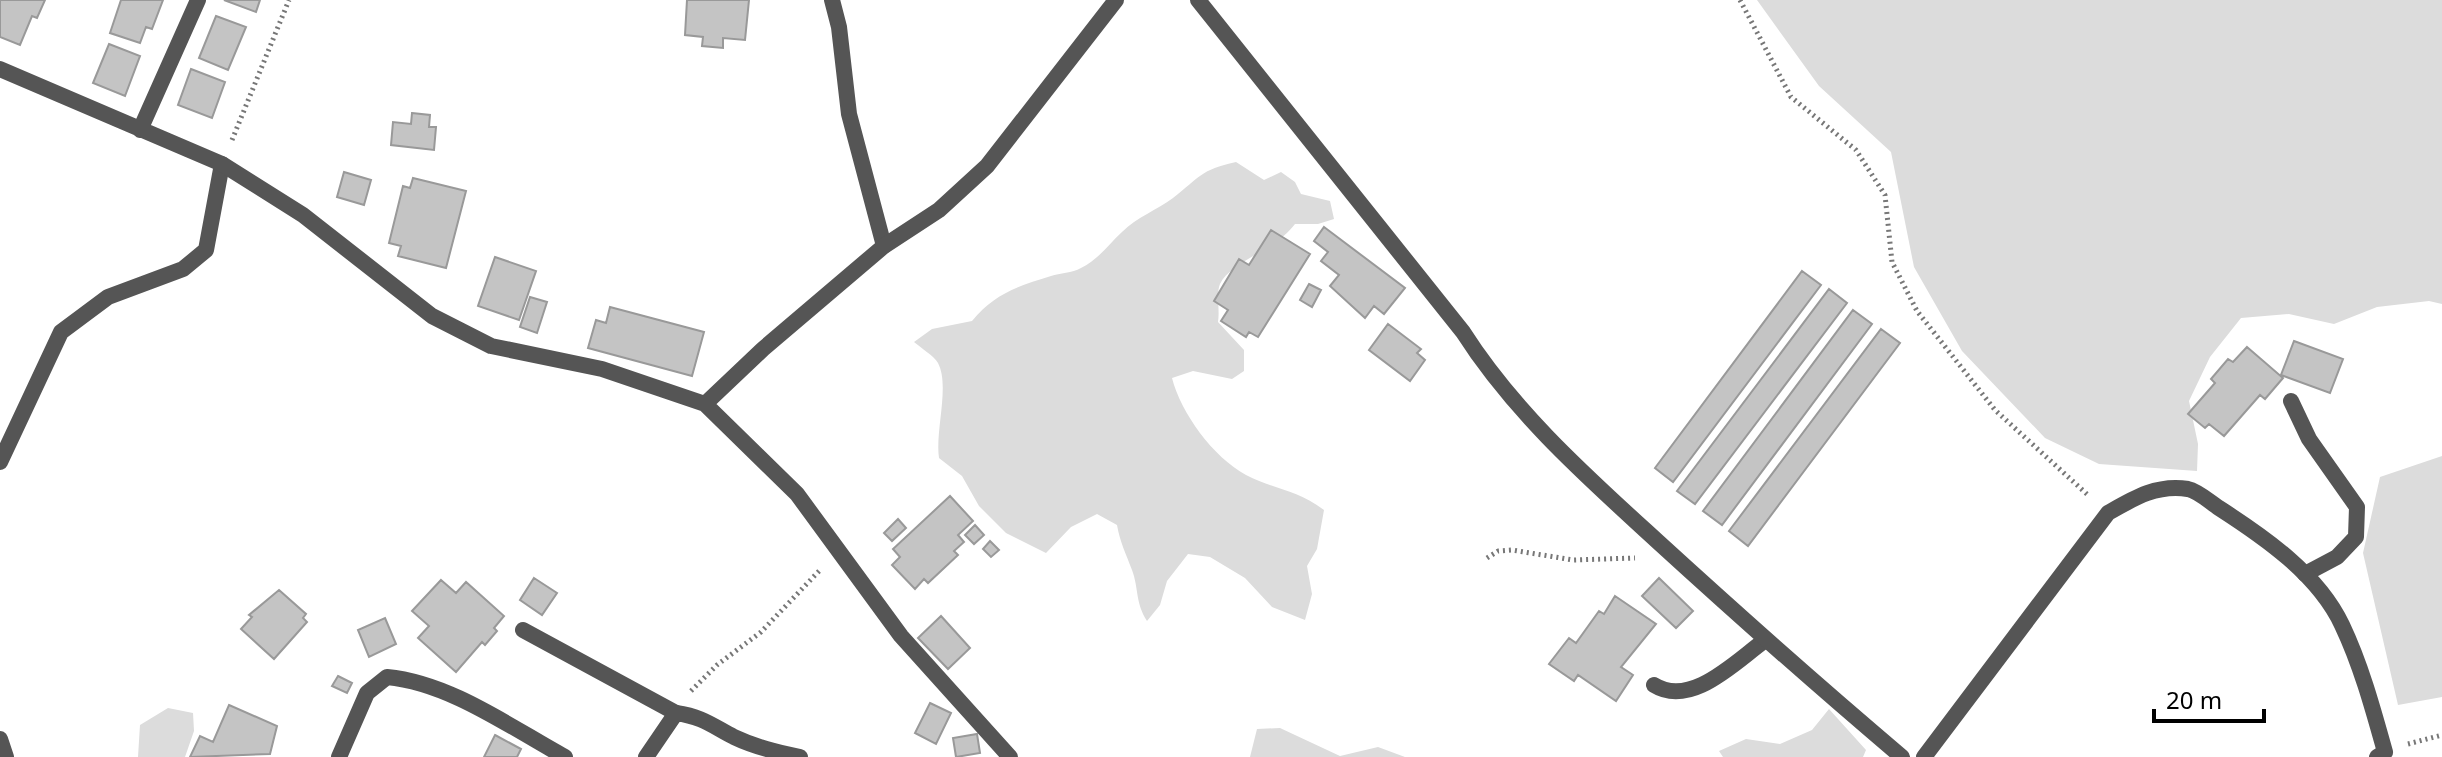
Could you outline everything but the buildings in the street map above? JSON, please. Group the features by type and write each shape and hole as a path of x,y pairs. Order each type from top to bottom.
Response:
{"street":[{"path":"140,130 198,0"},
{"path":"832,0 839,27 849,114 884,246"},
{"path":"705,404 763,349 884,246 939,210 987,166 1116,0"},
{"path":"1198,0 1463,332 1489,374 1573,463 1764,641 1902,757"},
{"path":"0,69 222,164 303,215 432,316 491,346 602,369 705,404 797,494 841,550 901,636 1003,755"},
{"path":"0,462 61,332 108,297 183,269 206,250 222,164"},
{"path":"2291,401 2309,439 2357,507 2356,537 2337,557 2305,574"},
{"path":"1924,757 2108,513 2148,490 2190,489 2250,528 2305,574 2325,597 2346,634 2370,697 2385,752 2377,757"},
{"path":"523,630 676,713 704,717 732,736 762,749 800,757"},
{"path":"1654,685 1665,692 1679,693 1698,686 1764,641"},
{"path":"339,757 367,693 387,677 410,679 447,693 565,757"},
{"path":"646,757 676,713"},
{"path":"0,739 6,757"}],"path":[{"path":"222,164 289,0"},
{"path":"1740,0 1791,97 1856,150 1885,195 1892,262 1917,311 1995,410 2108,513"},
{"path":"676,713 696,684 761,632 841,550"},
{"path":"1487,558 1498,551 1512,550 1573,560 1626,559 1670,553"}],"shaded area":[{"path":"1757,0 2442,0 2442,304 2429,301 2377,307 2334,324 2289,314 2241,318 2210,357 2189,401 2198,444 2197,471 2099,464 2045,438 1962,351 1914,267 1891,152 1819,86"},
{"path":"1236,162 1264,180 1281,172 1295,182 1301,194 1330,201 1334,219 1318,224 1295,224 1277,241 1233,269 1220,284 1218,322 1244,350 1244,371 1232,379 1193,371 1172,378 1191,419 1222,457 1246,475 1304,498 1324,510 1317,549 1307,566 1312,594 1305,620 1272,607 1245,578 1210,557 1188,554 1167,581 1160,605 1147,621 1117,525 1097,514 1071,527 1046,553 1006,533 979,506 962,476 939,458 943,396 941,373 936,360 914,342 932,329 972,321 989,304 1017,288 1081,268 1128,227 1173,198 1201,175"},
{"path":"2442,456 2442,697 2398,705 2363,553 2380,477"},
{"path":"168,708 193,713 194,731 185,757 138,757 140,725"},
{"path":"1829,709 1866,750 1863,757 1723,757 1719,751 1746,739 1780,744 1812,730"},
{"path":"1280,728 1340,756 1378,747 1405,757 1250,757 1257,729"}]}
